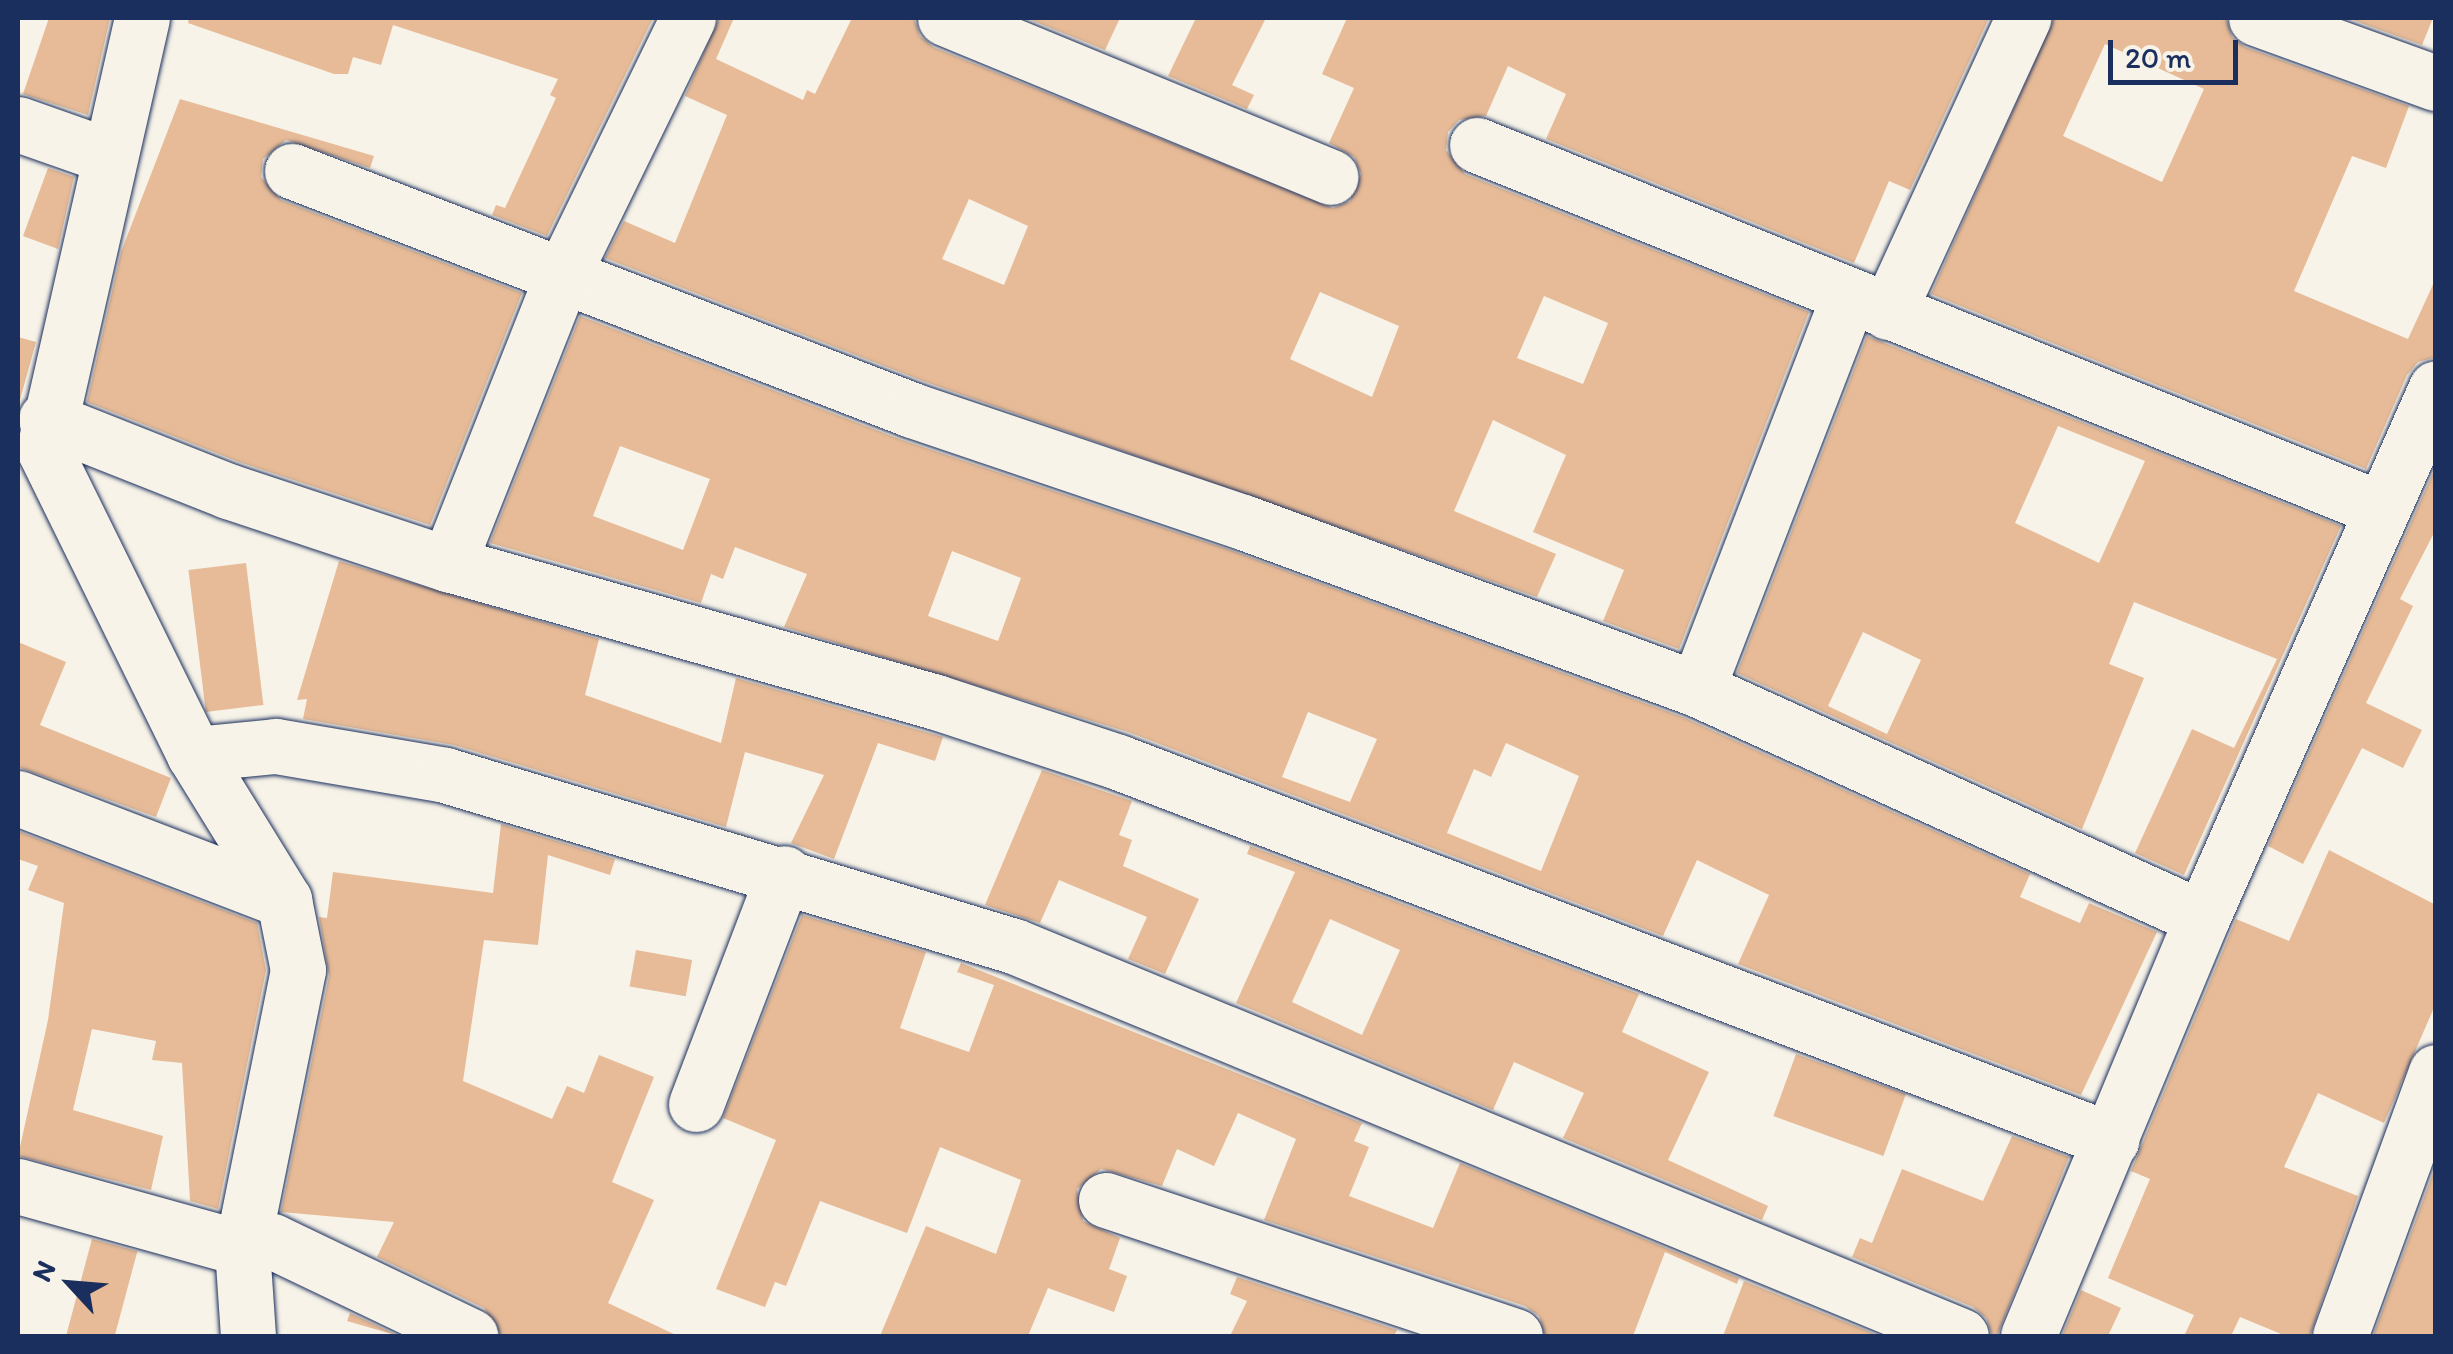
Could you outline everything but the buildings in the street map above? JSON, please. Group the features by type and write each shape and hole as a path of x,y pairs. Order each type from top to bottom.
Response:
{"street":[{"path":"142,18 36,437 194,754 284,900 298,970 242,1248 248,1336"},
{"path":"448,564 564,274 688,18"},
{"path":"945,18 1330,178"},
{"path":"1698,689 1868,304 2023,18"},
{"path":"2256,18 2436,83"},
{"path":"18,124 106,154"},
{"path":"1478,145 2381,509"},
{"path":"292,171 912,410 1243,522 1698,689 2202,918"},
{"path":"2028,1336 2202,918 2436,388"},
{"path":"36,437 228,491 448,564 936,702 1118,762 2111,1140"},
{"path":"194,754 276,746 445,774 784,873 1014,946 1961,1336"},
{"path":"18,798 284,900"},
{"path":"696,1104 784,873"},
{"path":"2340,1336 2418,1167 2436,1072"},
{"path":"18,1186 242,1248 272,1241 470,1336"},
{"path":"1106,1200 1515,1336"}]}
